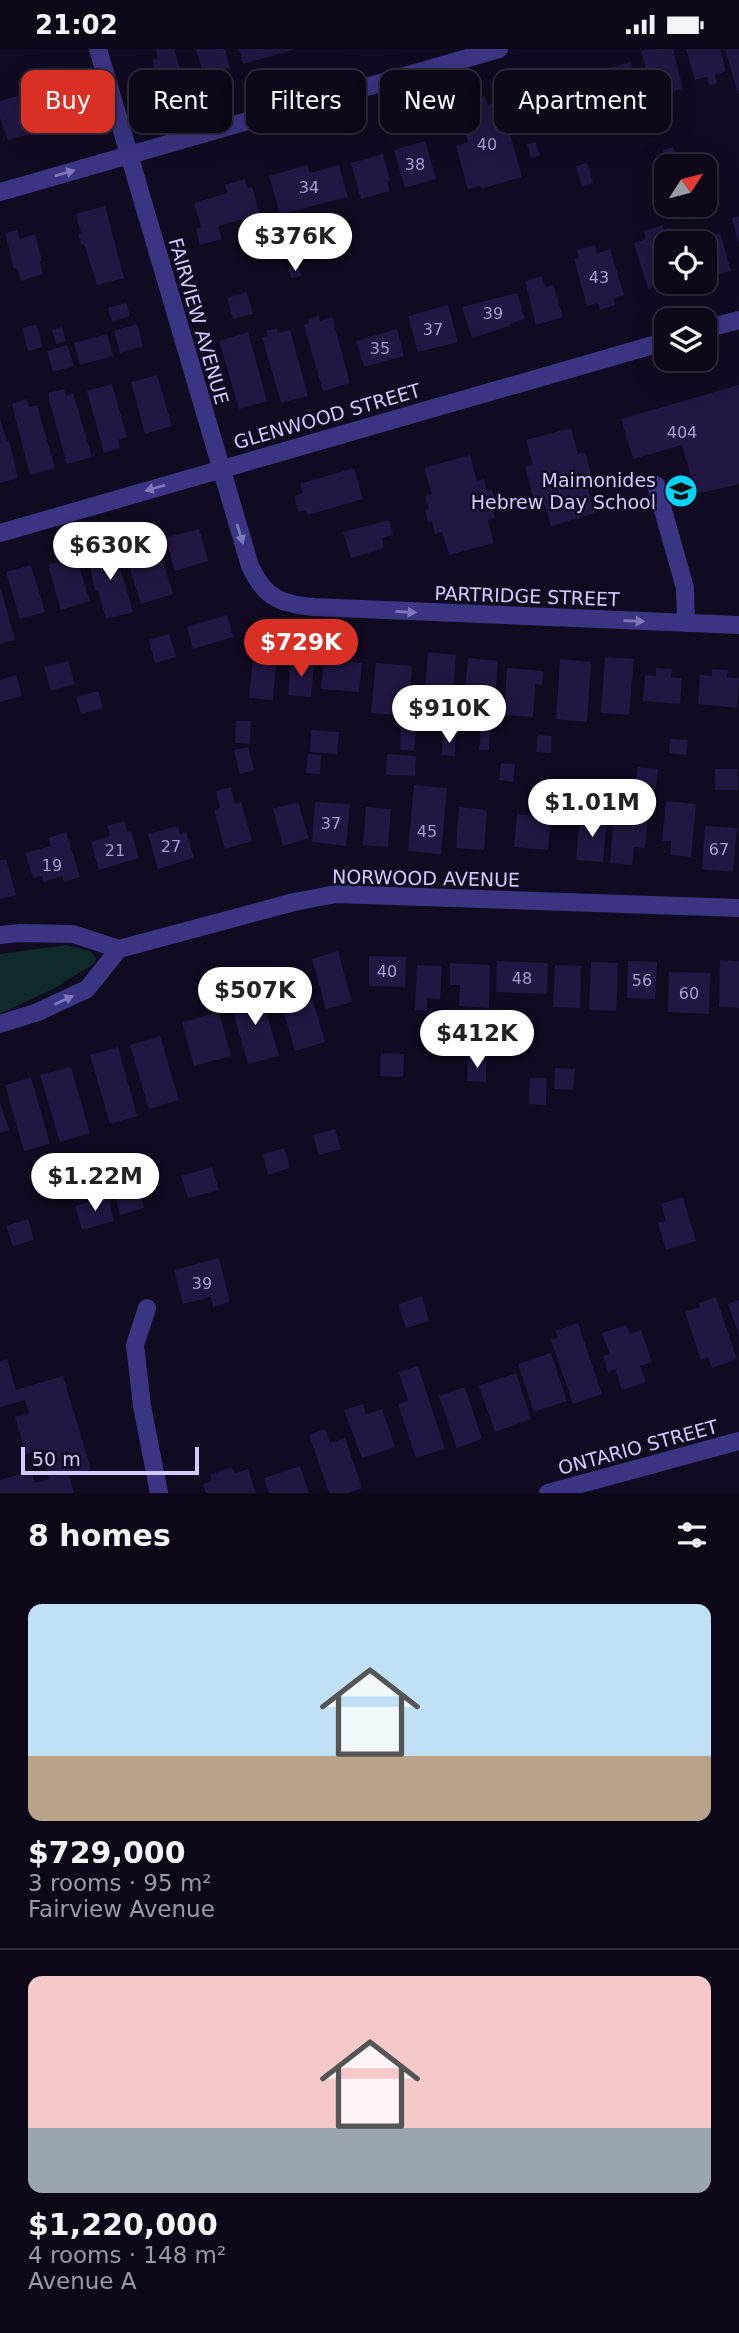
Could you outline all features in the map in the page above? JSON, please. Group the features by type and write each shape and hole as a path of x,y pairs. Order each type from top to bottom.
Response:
{"street":[{"name":"FAIRVIEW AVENUE","path":"99,49 250,566 264,590 282,602 314,607"},
{"path":"0,192 499,49"},
{"path":"717,326 739,320"},
{"name":"GLENWOOD STREET","path":"0,533 654,345"},
{"path":"656,485 684,587 685,623"},
{"name":"PARTRIDGE STREET","path":"314,607 739,625"},
{"name":"NORWOOD AVENUE","path":"119,949 293,902 336,894 739,908"},
{"path":"0,935 73,934 119,949 87,989 38,1012 0,1024"},
{"path":"147,1308 135,1345 142,1406 159,1493"},
{"name":"ONTARIO STREET","path":"548,1493 739,1441"}],"green space":[{"path":"66,945 90,951 96,958 95,963 55,988 0,1014 0,954"}],"building":[{"path":"156,49 174,49 180,70 155,70 152,60 158,58"},
{"path":"196,49 225,49 230,68 202,70"},
{"path":"239,49 293,49 293,50 243,64"},
{"path":"673,49 683,89 671,92 671,70 646,70 641,51"},
{"path":"686,49 720,49 726,71 715,75 717,83 709,85 707,77 695,80"},
{"path":"725,49 739,49 739,94 738,94"},
{"path":"631,62 633,70 602,70"},
{"path":"21,95 21,133 34,133 8,140 0,118 0,101"},
{"path":"485,96 488,105 494,103 494,133 510,133 522,177 481,189 480,186 468,189 456,146 468,142 465,133 480,133 480,98"},
{"path":"425,141 436,179 405,188 394,150"},
{"path":"536,142 540,155 531,158 527,144"},
{"path":"673,147 675,154 664,154 663,150"},
{"path":"383,154 390,191 361,199 351,163"},
{"path":"587,163 593,183 582,187 576,166"},
{"path":"307,165 310,173 339,165 348,197 280,214 269,176"},
{"path":"245,179 247,188 252,187 260,214 218,226 222,239 200,245 196,229 201,227 194,203 228,193 225,185"},
{"path":"105,206 124,278 97,285 84,244 81,245 76,214"},
{"path":"739,216 739,241 738,242 732,218"},
{"path":"663,225 664,231 654,231 654,287 648,289 634,243 646,239 644,231"},
{"path":"17,230 20,239 35,234 42,261 43,274 21,281 17,268 14,269 5,233"},
{"path":"720,233 731,271 717,275 717,234"},
{"path":"595,245 597,253 610,249 624,295 613,299 615,305 600,310 598,303 587,306 574,259 579,258 577,250"},
{"path":"299,267 301,276 291,278 289,269"},
{"path":"542,276 545,287 553,285 563,317 536,325 525,281"},
{"path":"247,292 253,314 233,319 227,298"},
{"path":"517,293 525,319 472,338 462,307"},
{"path":"126,303 130,316 112,322 108,308"},
{"path":"448,305 458,342 418,352 408,316"},
{"path":"319,316 320,321 332,317 350,383 323,391 304,325 309,323 308,319"},
{"path":"36,324 43,347 28,351 22,328"},
{"path":"137,324 143,346 120,353 114,331"},
{"path":"62,327 66,341 56,344 52,330"},
{"path":"277,328 278,333 290,330 308,396 281,403 262,337 268,336 266,331"},
{"path":"397,329 404,356 364,367 356,341"},
{"path":"248,332 267,401 239,409 219,341"},
{"path":"107,334 113,356 80,365 74,343"},
{"path":"67,345 74,366 53,372 47,351"},
{"path":"157,375 172,426 145,434 131,382"},
{"path":"112,384 127,437 118,440 120,448 104,453 87,391"},
{"path":"739,385 739,484 696,494 682,445 633,459 621,419"},
{"path":"64,389 66,396 73,393 92,457 67,464 49,400 49,393"},
{"path":"27,399 29,407 37,405 55,468 30,475 12,404"},
{"path":"0,419 7,441 9,440 18,478 0,483"},
{"path":"571,428 578,454 585,452 595,488 588,490 595,513 551,526 545,505 536,507 525,467 533,465 526,440"},
{"path":"470,455 477,481 484,479 487,491 492,490 496,503 491,505 495,518 488,520 494,543 449,555 442,532 435,534 432,521 428,522 425,510 429,508 425,496 432,494 424,468"},
{"path":"354,468 363,499 308,515 306,510 299,512 294,496 303,493 300,484"},
{"path":"389,520 393,535 382,538 384,548 351,558 343,532"},
{"path":"199,529 208,561 175,571 165,538"},
{"path":"113,543 133,612 106,619 98,590 95,591 87,554 103,550 102,546"},
{"path":"157,543 173,594 141,604 125,553"},
{"path":"76,557 90,601 61,610 48,565"},
{"path":"31,565 45,612 20,619 6,572"},
{"path":"0,590 15,640 0,644"},
{"path":"227,615 233,637 193,649 187,627"},
{"path":"169,634 176,657 155,663 149,640"},
{"path":"428,652 456,655 451,716 423,713"},
{"path":"605,657 634,659 629,715 601,713"},
{"path":"468,658 498,661 493,724 462,722"},
{"path":"253,659 276,661 273,700 249,698"},
{"path":"560,659 591,662 587,722 556,719"},
{"path":"324,660 362,663 359,692 321,689"},
{"path":"68,661 75,684 51,691 44,667"},
{"path":"291,661 314,663 311,697 288,695"},
{"path":"376,663 412,666 408,716 371,713"},
{"path":"507,668 543,671 542,685 535,684 533,717 504,715"},
{"path":"656,668 672,669 671,677 682,678 680,704 643,701 645,675 656,676"},
{"path":"712,669 728,670 727,677 739,678 737,708 698,704 700,675 712,676"},
{"path":"16,675 22,696 0,702 0,680"},
{"path":"98,691 103,708 81,714 76,697"},
{"path":"236,721 251,721 250,744 235,743"},
{"path":"401,727 416,728 414,751 400,750"},
{"path":"311,730 339,732 337,754 310,752"},
{"path":"481,730 490,731 489,750 479,750"},
{"path":"443,735 456,736 455,756 442,755"},
{"path":"538,735 552,736 551,753 536,752"},
{"path":"670,739 688,740 686,755 669,753"},
{"path":"248,747 254,770 240,774 234,750"},
{"path":"308,754 321,755 320,774 306,773"},
{"path":"387,754 416,756 415,776 386,775"},
{"path":"501,763 515,764 513,782 499,780"},
{"path":"638,767 658,769 656,786 636,784"},
{"path":"715,769 738,769 738,790 715,790"},
{"path":"414,785 447,788 441,854 408,851"},
{"path":"231,787 235,804 241,802 252,841 225,849 214,810 220,808 216,791"},
{"path":"615,801 649,804 645,848 634,847 632,865 610,863"},
{"path":"666,801 696,804 691,857 670,855 671,841 662,841"},
{"path":"298,802 309,838 283,846 273,809"},
{"path":"315,802 350,804 346,846 312,842"},
{"path":"366,807 391,809 388,847 363,845"},
{"path":"459,807 487,810 484,850 456,848"},
{"path":"517,814 551,817 548,850 514,847"},
{"path":"580,817 607,819 603,862 576,860"},
{"path":"124,821 127,832 131,831 139,858 99,870 91,842 110,836 107,826"},
{"path":"178,826 180,834 186,832 194,858 158,869 148,834"},
{"path":"705,826 737,828 733,872 702,869"},
{"path":"66,832 80,877 64,882 62,876 44,882 42,876 33,878 25,853 51,846 48,838"},
{"path":"6,859 16,895 0,899 0,860"},
{"path":"338,951 352,1002 326,1009 312,959"},
{"path":"369,956 406,957 405,987 369,986"},
{"path":"720,960 739,961 739,1008 719,1007"},
{"path":"497,961 548,963 547,994 496,992"},
{"path":"628,961 657,962 655,999 627,998"},
{"path":"591,962 618,963 616,1011 589,1010"},
{"path":"450,963 490,965 489,1008 459,1006 460,985 450,985"},
{"path":"417,965 442,966 440,999 427,998 427,1011 415,1010"},
{"path":"555,965 581,966 580,1008 553,1007"},
{"path":"669,972 710,973 709,1014 668,1012"},
{"path":"305,973 325,1042 295,1051 275,982"},
{"path":"259,987 279,1056 248,1064 232,1008 242,1005 238,993"},
{"path":"219,1012 231,1056 194,1066 182,1022"},
{"path":"160,1036 179,1100 149,1109 130,1045"},
{"path":"118,1047 137,1116 110,1124 90,1055"},
{"path":"381,1053 404,1054 403,1077 380,1076"},
{"path":"468,1059 486,1059 486,1082 467,1081"},
{"path":"71,1067 90,1133 60,1142 40,1075"},
{"path":"555,1068 575,1069 573,1090 554,1089"},
{"path":"31,1077 50,1144 24,1151 5,1085"},
{"path":"530,1078 547,1078 546,1105 529,1104"},
{"path":"0,1102 9,1130 0,1133"},
{"path":"335,1129 341,1149 319,1155 313,1135"},
{"path":"284,1148 290,1168 268,1175 263,1154"},
{"path":"212,1167 219,1190 188,1198 181,1176"},
{"path":"139,1188 144,1208 120,1215 115,1195"},
{"path":"108,1197 114,1221 82,1230 75,1206"},
{"path":"683,1197 696,1241 666,1250 658,1223 666,1221 661,1204"},
{"path":"28,1219 34,1240 13,1246 6,1226"},
{"path":"219,1258 230,1302 213,1307 211,1297 183,1304 174,1270"},
{"path":"422,1296 429,1321 406,1328 398,1304"},
{"path":"716,1297 737,1359 712,1368 708,1357 701,1360 685,1312"},
{"path":"739,1300 739,1336 728,1304"},
{"path":"578,1323 602,1394 573,1404 551,1340 558,1338 555,1331"},
{"path":"626,1325 630,1334 641,1330 652,1362 640,1366 646,1382 622,1390 615,1369 608,1372 603,1356 610,1354 602,1333"},
{"path":"551,1353 567,1401 534,1412 518,1364"},
{"path":"7,1359 16,1390 63,1376 91,1470 69,1476 74,1493 0,1493 0,1480 31,1471 35,1483 49,1479 40,1450 26,1454 15,1417 29,1413 25,1400 0,1407 0,1361"},
{"path":"418,1366 445,1449 416,1458 398,1404 408,1401 399,1372"},
{"path":"516,1373 531,1419 495,1432 479,1386"},
{"path":"465,1387 482,1439 457,1448 439,1396"},
{"path":"363,1404 366,1414 382,1409 395,1447 362,1458 344,1410"},
{"path":"325,1429 330,1443 345,1438 362,1488 348,1493 329,1493 309,1435"},
{"path":"300,1466 309,1493 269,1493 264,1478"},
{"path":"232,1467 235,1473 248,1469 256,1493 206,1493 203,1484 212,1481 210,1475"}],"place":[{"name":"Maimonides Hebrew Day School","path":"681,491"}]}
